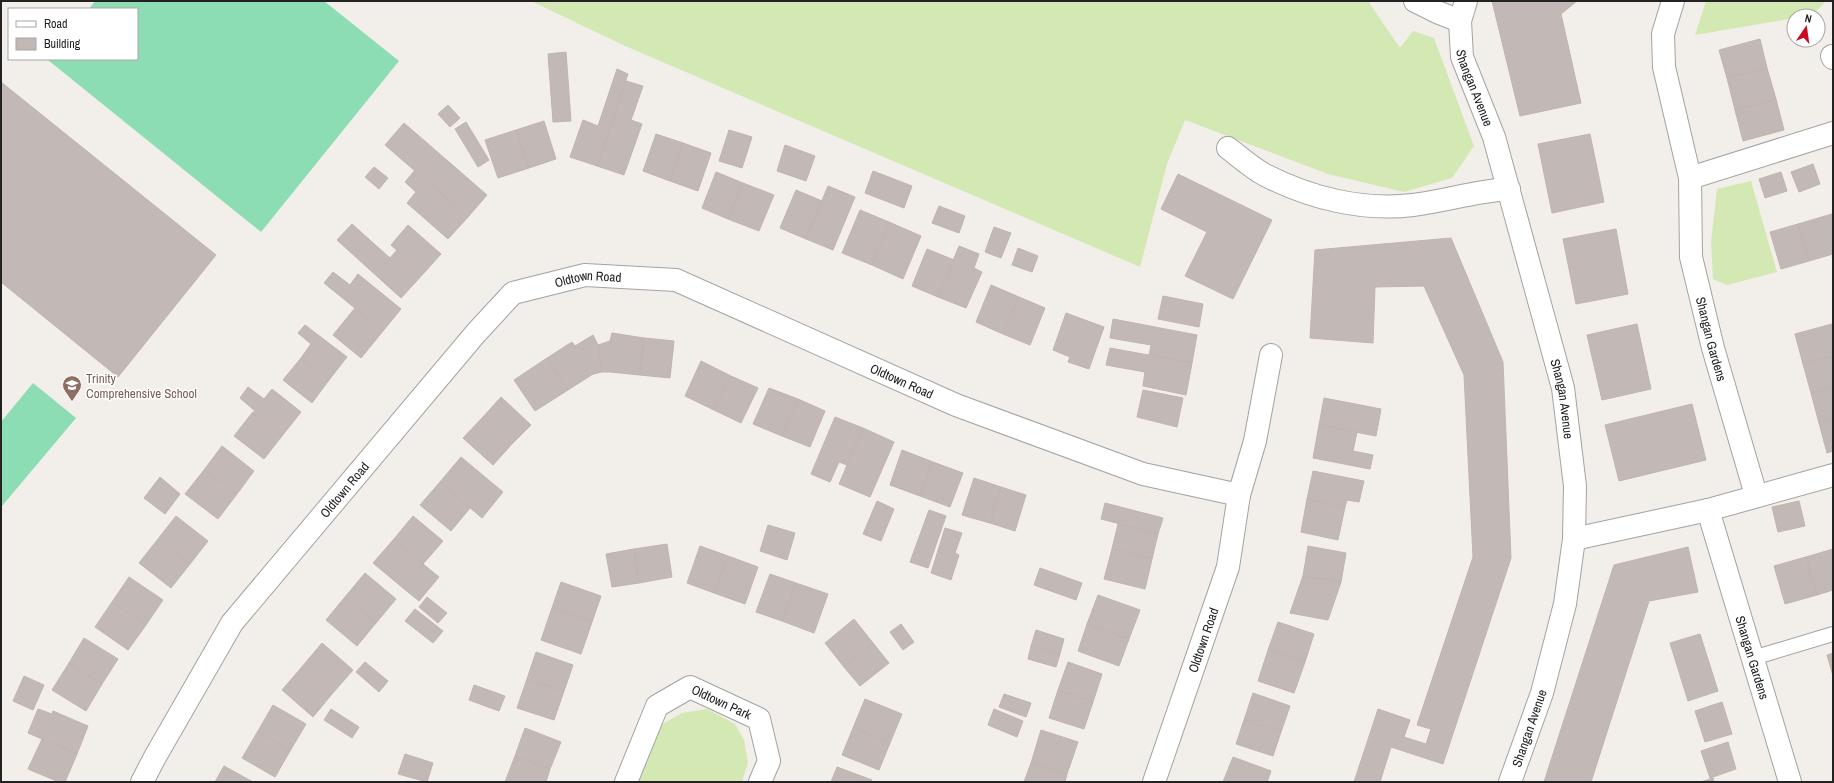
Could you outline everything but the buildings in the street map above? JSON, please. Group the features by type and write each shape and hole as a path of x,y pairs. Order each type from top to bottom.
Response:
{"street":[{"path":"1415,1 1437,12 1463,11"},
{"name":"Shangan Gardens","path":"1673,1 1663,34 1664,67 1690,178 1691,258 1713,348 1756,495"},
{"name":"Shangan Avenue","path":"1463,11 1462,57 1494,137 1562,388 1574,486 1574,539 1565,604 1542,693 1510,782"},
{"path":"1690,178 1833,133"},
{"path":"1228,148 1264,175 1310,194 1362,206 1412,205 1491,190 1509,189"},
{"name":"Oldtown Road","path":"142,782 232,623 476,334 513,294 520,292 585,275 676,280 956,405 1143,474 1239,495"},
{"name":"Oldtown Road","path":"1154,782 1228,567 1239,495 1255,441 1271,355"},
{"path":"1574,539 1708,510 1756,495 1833,475"},
{"name":"Shangan Gardens","path":"1708,510 1790,782"},
{"name":"Oldtown Park","path":"626,782 657,706 690,687 760,719 769,761 760,782"}],"lane":[{"path":"1753,658 1833,634"}],"green space":[{"path":"95,1 324,1 399,61 261,232 48,60 138,60 138,8 90,8"},
{"path":"531,1 1368,1 1400,48 1413,31 1434,38 1474,146 1452,178 1404,192 1328,174 1185,120 1167,164 1140,267 623,45"},
{"path":"1706,1 1826,1 1819,8 1786,8 1786,19 1695,35"},
{"path":"1751,181 1777,272 1727,285 1713,279 1711,242 1717,189"},
{"path":"33,383 76,418 2,506 1,422"},
{"path":"707,709 735,724 744,740 748,762 742,782 638,782 661,725 682,713"}],"place":[{"name":"Trinity Comprehensive School","path":"72,402"}]}
